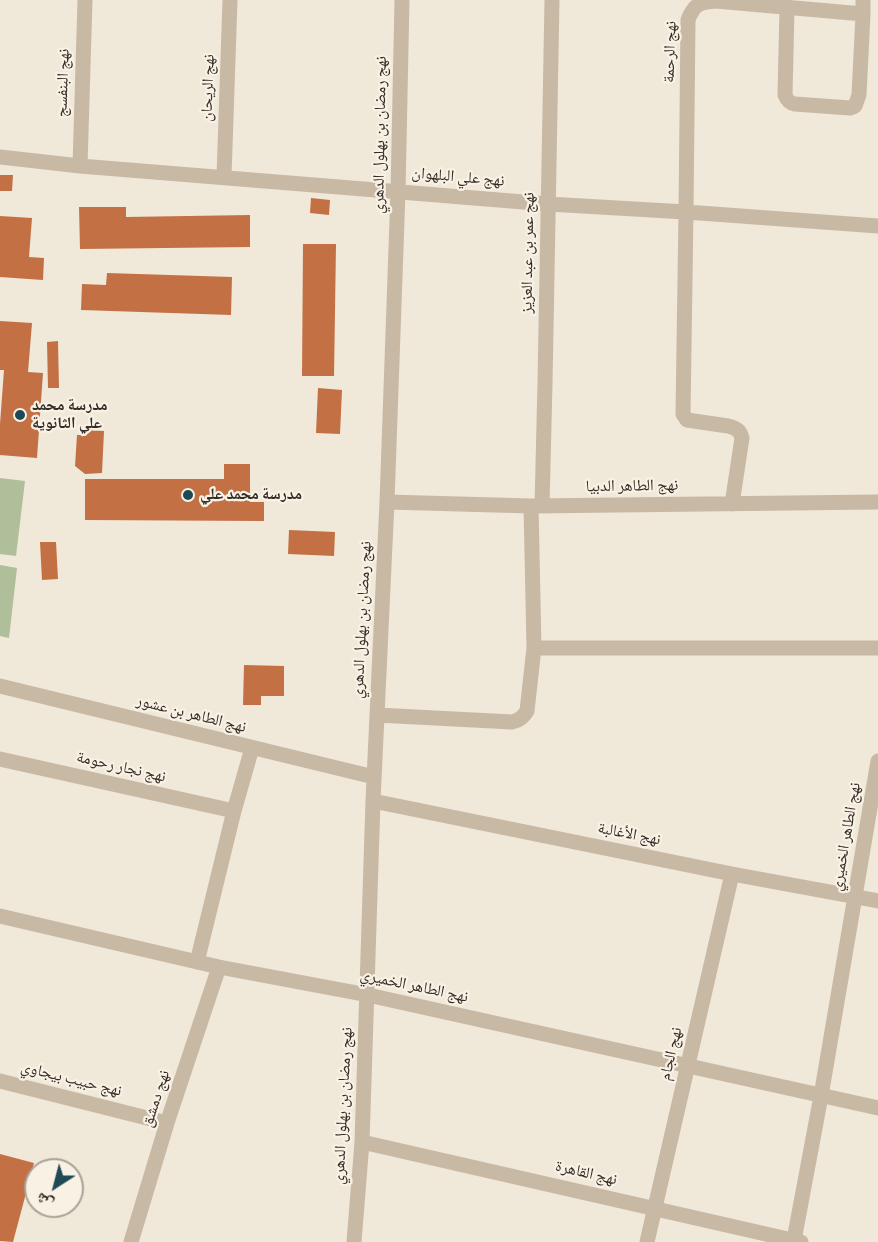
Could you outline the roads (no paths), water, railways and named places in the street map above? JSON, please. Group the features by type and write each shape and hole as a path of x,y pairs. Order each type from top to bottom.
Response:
{"street":[{"name":"نهج البنفسج","path":"80,166 85,0"},
{"name":"نهج الريحان","path":"224,177 230,0"},
{"name":"نهج رمضان بن بهلول الدهري","path":"354,1242 362,1142 368,995 373,801 398,192 402,0"},
{"name":"نهج عمر بن عبد العزيز","path":"377,715 512,722 518,720 527,711 534,648 537,506 546,383 552,0"},
{"name":"نهج الرحمة","path":"686,212 688,20 697,5 716,1 788,8 863,7"},
{"path":"788,8 785,95 787,100 795,104 850,108 855,106 859,95 863,7"},
{"name":"نهج علي البلهوان","path":"0,158 548,204 878,226"},
{"path":"686,212 683,414 687,420 728,426 741,432 732,504"},
{"name":"نهج الطاهر الدبيا","path":"387,502 537,506 878,502"},
{"path":"534,648 878,648"},
{"name":"نهج الطاهر بن عشور","path":"0,686 374,777"},
{"path":"197,962 252,748"},
{"name":"نهج نجار رحومة","path":"0,759 234,811"},
{"name":"نهج الطاهر الخميري","path":"798,1241 878,761"},
{"name":"نهج الأغالبة","path":"373,801 732,874 878,901"},
{"name":"نهج الجام","path":"647,1242 732,874"},
{"name":"نهج الطاهر الخميري","path":"0,916 219,967 368,995 878,1108"},
{"name":"نهج دمشق","path":"131,1242 167,1123 219,967"},
{"name":"نهج حبيب بيجاوي","path":"0,1081 167,1123"},
{"name":"نهج القاهرة","path":"362,1142 798,1241"}],"place":[{"name":"مدرسة محمد علي الثانوية","path":"20,415"},
{"name":"مدرسة محمد علي","path":"188,495"}]}
